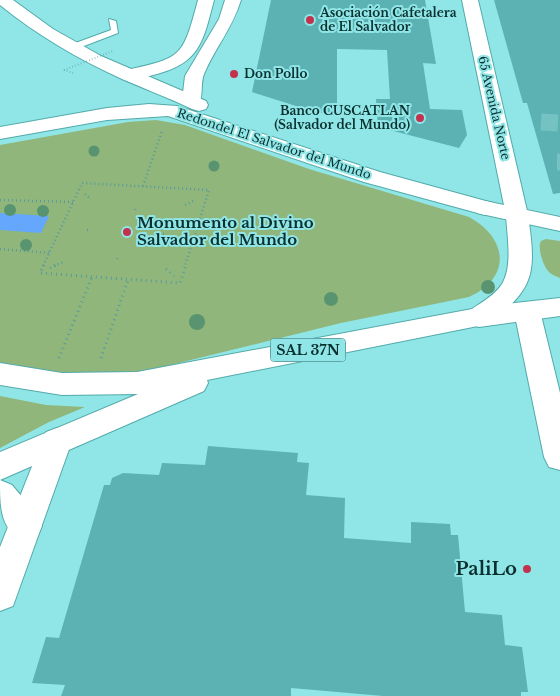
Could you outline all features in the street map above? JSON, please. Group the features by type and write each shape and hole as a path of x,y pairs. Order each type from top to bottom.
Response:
{"main road":[{"path":"3,0 21,15 73,47 127,87 132,103 112,114"},
{"path":"127,87 167,67 188,51 194,40 206,0"},
{"path":"191,101 194,76 227,19 233,0"},
{"name":"65 Avenida Norte","path":"470,0 517,215"},
{"path":"0,16 37,42 127,87 191,101 307,156"},
{"name":"Redondel El Salvador del Mundo","path":"0,133 112,114 149,109 170,110 381,179 485,208 560,224"},
{"name":"SAL 37N","path":"0,374 62,384 100,385 136,382 479,317 502,300 514,285 518,272 517,215"},
{"path":"479,317 560,306"},
{"path":"527,311 560,458"},
{"path":"0,466 242,363"},
{"path":"0,593 57,441"},
{"path":"0,495 25,526"}],"lane":[{"path":"73,47 114,31 112,21"}],"path":[{"path":"72,74 64,70 113,51"},
{"path":"143,187 162,130"},
{"path":"82,183 143,187 209,190 180,283 40,273 82,183"},
{"path":"85,194 91,199"},
{"path":"0,200 73,202"},
{"path":"185,205 195,200"},
{"path":"0,249 50,253"},
{"path":"50,268 63,262"},
{"path":"166,268 174,276"},
{"path":"56,366 92,277"},
{"path":"100,360 128,280"}],"green space":[{"path":"156,120 185,125 309,169 469,217 492,236 500,258 498,269 493,279 483,289 469,297 341,323 142,372 73,376 0,368 0,145 128,122"},
{"path":"546,239 560,241 560,278 549,272 543,261 540,244 541,241"},
{"path":"0,396 46,405 85,407 49,422 0,448"}],"water":[{"path":"0,213 49,216 41,233 0,230"}],"building":[{"path":"271,0 425,0 436,64 423,63 430,109 462,110 467,135 459,148 378,127 376,99 390,99 387,50 337,49 337,113 318,113 252,92"},
{"path":"494,0 560,0 560,193 553,194 527,103 523,103"},
{"path":"208,446 298,453 297,462 309,463 306,495 345,498 344,538 411,543 411,522 450,524 451,535 458,535 465,612 502,615 505,645 522,647 528,692 521,692 521,696 383,696 291,688 291,696 61,696 65,685 32,683 46,637 59,638 104,485 110,485 112,478 123,473 159,475 162,463 205,465"}],"tunnel":[{"path":"541,122 560,123"}],"place":[{"name":"Asociación Cafetalera de El Salvador","path":"310,20"},
{"name":"Don Pollo","path":"234,74"},
{"name":"Banco CUSCATLAN (Salvador del Mundo)","path":"420,118"},
{"name":"Monumento al Divino Salvador del Mundo","path":"127,232"},
{"name":"PaliLo","path":"527,569"}]}
